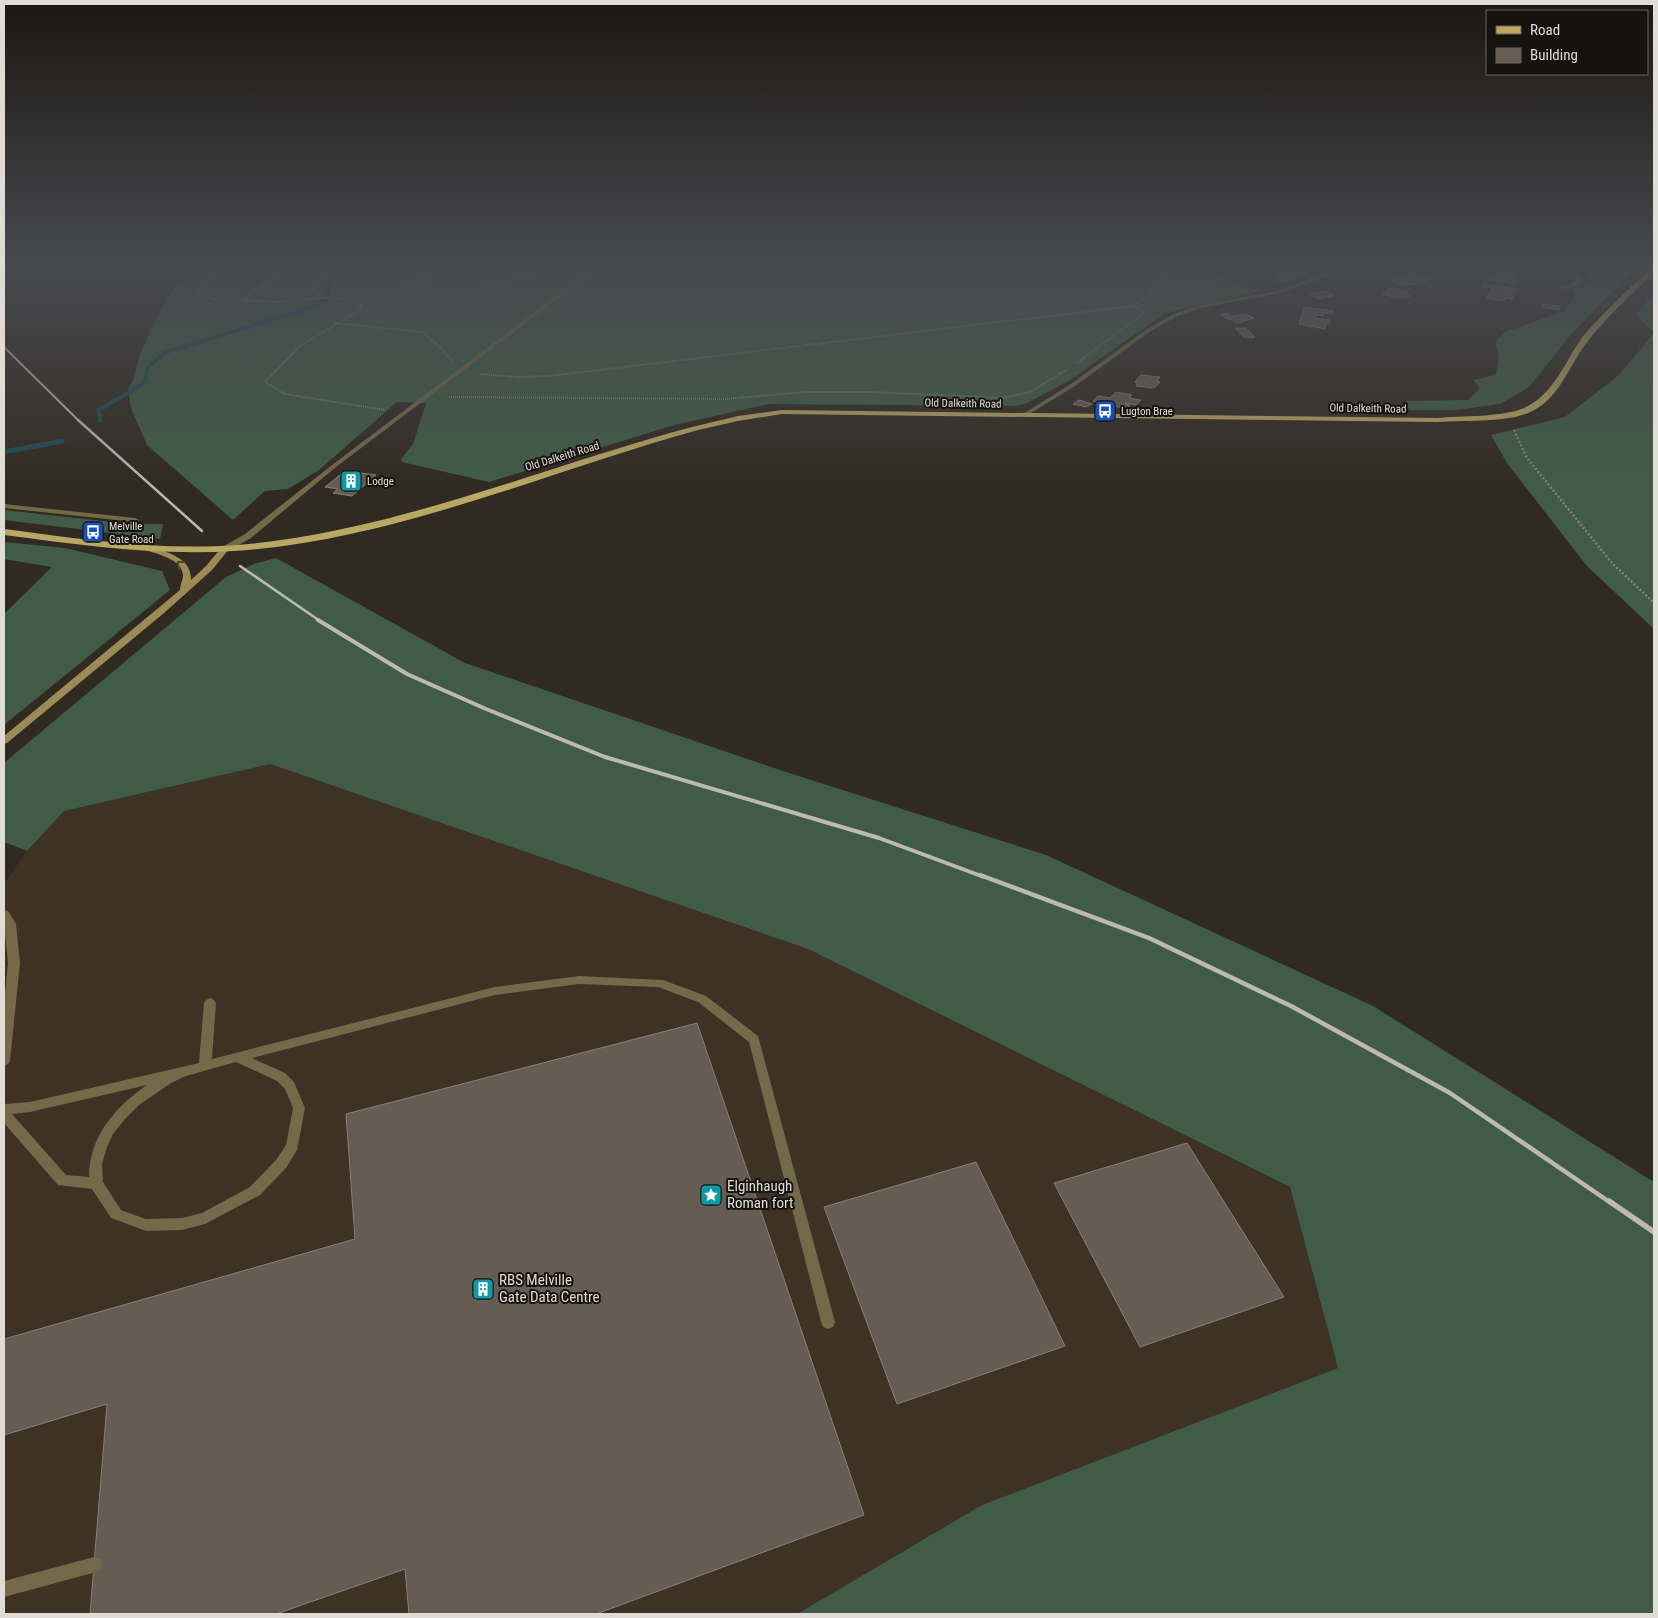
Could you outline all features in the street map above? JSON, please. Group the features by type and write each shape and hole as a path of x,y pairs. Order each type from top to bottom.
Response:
{"main road":[{"name":"Old Dalkeith Road","path":"4,532 148,548 225,549 314,538 374,524 680,432 754,415 797,412 1428,420 1506,416 1533,407 1547,397 1585,340"}],"street":[{"path":"4,741 180,594 209,568 225,549 248,536 334,466 500,340"},
{"path":"1024,415 1074,385 1136,340"},
{"path":"4,506 135,520"},
{"path":"148,548 186,567 189,572 188,582 180,594"},
{"path":"4,914 10,924 14,963 4,1061"},
{"path":"4,1109 30,1107 183,1072 495,992 578,980 659,983 702,1000 754,1038 828,1322"},
{"path":"205,1066 210,1003"},
{"path":"183,1072 142,1095 126,1109 105,1136 99,1150 96,1183 116,1214 146,1225 182,1224 205,1218 255,1191 281,1164 292,1146 299,1108 290,1086 281,1077 237,1057"},
{"path":"4,1114 62,1181 96,1183"},
{"path":"4,1589 94,1565"}],"path":[{"path":"310,340 300,346 265,382 286,394 403,413"},
{"path":"429,340 440,347 459,370 516,377 549,376 854,340"},
{"path":"426,396 726,399 814,392 1003,398 1030,392 1070,368 1108,340"},
{"path":"1506,416 1520,438 1527,458 1612,564 1654,603"}],"shaded area":[{"path":"270,764 808,949 1290,1187 1338,1368 982,1505 797,1614 4,1614 4,884 27,851 64,811"}],"green space":[{"path":"147,340 1127,340 1067,382 1027,403 1016,406 769,404 674,425 489,482 402,462 401,459 413,444 426,403 397,402 319,470 288,489 265,491 233,520 147,445 131,408 128,389 133,380 140,354"},
{"path":"1497,340 1567,340 1529,387 1500,404 1456,410 1409,410 1405,401 1468,400 1480,388 1473,380 1496,375 1499,354 1495,342"},
{"path":"1649,340 1654,340 1654,629 1587,566 1507,463 1491,435 1565,417 1619,375"},
{"path":"4,510 130,524 163,524 160,539 4,520"},
{"path":"4,542 65,548 162,571 170,590 4,725 4,614 52,567 4,559"},
{"path":"276,558 465,663 780,770 1046,855 1373,1006 1654,1182 1654,1614 797,1614 982,1505 1338,1368 1290,1187 808,949 270,764 64,811 27,851 4,842 4,763 226,577 254,564"}],"building":[{"path":"1141,375 1160,377 1157,381 1160,382 1154,388 1136,386 1137,383 1135,382"},
{"path":"1116,392 1132,395 1129,398 1141,400 1136,405 1125,403 1130,405 1127,409 1093,401 1098,396 1110,398"},
{"path":"1079,400 1092,404 1086,407 1073,404"},
{"name":"Lodge","path":"345,471 376,475 352,496 333,493 338,489 325,487"},
{"name":"RBS Melville Gate Data Centre","path":"697,1023 864,1515 596,1614 409,1614 405,1569 276,1614 90,1614 107,1404 4,1435 4,1339 355,1239 346,1114"},
{"path":"1187,1143 1284,1297 1140,1347 1054,1183"},
{"path":"976,1162 1065,1346 897,1404 824,1207"}],"waterway":[{"path":"100,421 99,410 143,384 149,366 166,352 207,340"},
{"path":"4,452 62,441"}],"railway":[{"path":"4,347 79,421"},
{"path":"78,420 202,531"},
{"path":"240,566 320,621"},
{"path":"318,620 407,674 486,709 605,757 879,838 984,877"},
{"path":"980,875 1149,938 1291,1006 1450,1093 1611,1203"},
{"path":"1609,1201 1654,1232"}],"place":[{"name":"Lugton Brae","path":"1105,411"},
{"name":"Lodge","path":"351,481"},
{"name":"Melville Gate Road","path":"93,532"},
{"name":"Elginhaugh Roman fort","path":"711,1195"},
{"name":"RBS Melville Gate Data Centre","path":"483,1289"}]}
